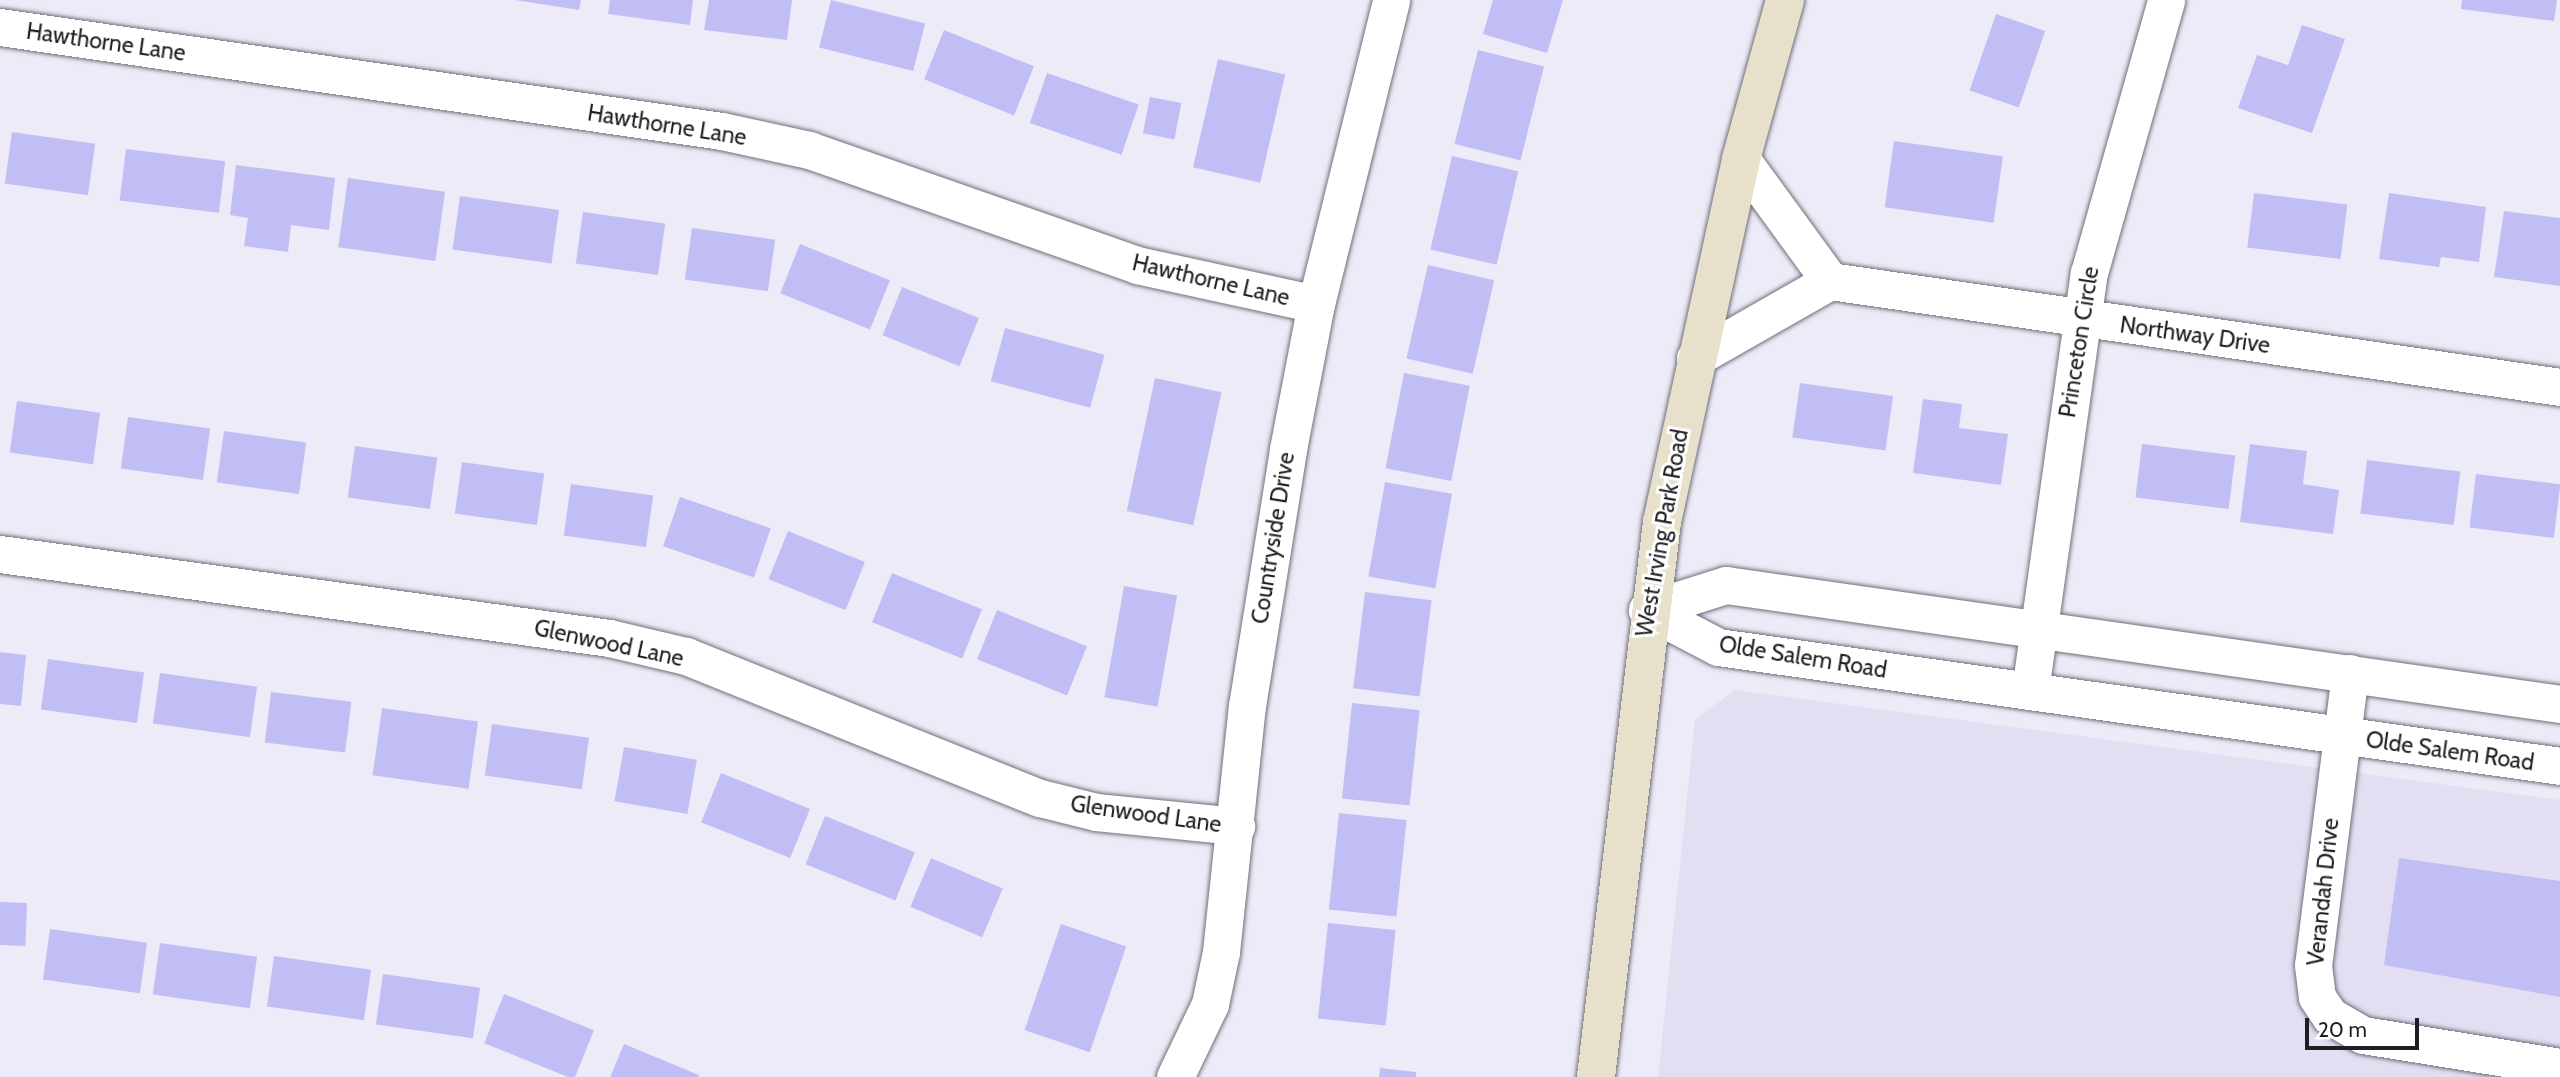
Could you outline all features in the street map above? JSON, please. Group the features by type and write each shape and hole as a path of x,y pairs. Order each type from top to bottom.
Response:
{"main road":[{"name":"West Irving Park Road","path":"1596,1077 1647,610 1695,358 1741,159 1785,0"}],"street":[{"name":"Countryside Drive","path":"1175,1077 1210,1004 1236,826 1268,563 1316,304 1391,0"},
{"name":"Princeton Circle","path":"2030,691 2080,318 2138,82 2165,0"},
{"name":"Hawthorne Lane","path":"0,27 722,131 809,150 1137,265 1316,304"},
{"path":"1695,358 1830,281 1741,159"},
{"name":"Northway Drive","path":"1830,281 2560,387"},
{"name":"Glenwood Lane","path":"0,554 609,638 686,656 1040,798 1096,812 1236,826"},
{"path":"1647,610 1726,584 2560,704"},
{"name":"Olde Salem Road","path":"1647,610 1718,647 2560,766"},
{"name":"Olde Salem Road","path":"2340,735 2350,673"},
{"name":"Verandah Drive","path":"2340,735 2313,965 2322,1007 2339,1023 2375,1039 2560,1067"}],"shaded area":[{"path":"1735,690 2560,800 2560,1077 1658,1077 1695,720"}],"building":[{"path":"515,0 581,0 579,10"},
{"path":"610,0 693,0 690,25 608,14"},
{"path":"709,0 792,0 787,40 704,30"},
{"path":"831,0 925,23 913,71 819,48"},
{"path":"1493,0 1563,0 1547,53 1483,34"},
{"path":"2462,0 2557,0 2554,21 2461,9"},
{"path":"1996,14 2045,31 2019,108 1970,91"},
{"path":"2302,25 2345,39 2312,133 2238,108 2257,55 2288,65"},
{"path":"944,30 1034,66 1014,115 924,79"},
{"path":"1478,50 1544,66 1521,161 1455,144"},
{"path":"1218,59 1285,75 1260,183 1193,167"},
{"path":"1047,73 1139,105 1121,155 1030,123"},
{"path":"1150,97 1181,103 1174,139 1143,133"},
{"path":"12,132 95,144 88,195 5,183"},
{"path":"1894,141 2003,156 1994,223 1885,207"},
{"path":"126,149 225,161 219,213 120,201"},
{"path":"1452,156 1518,171 1497,265 1430,250"},
{"path":"236,165 335,178 329,230 291,225 288,252 244,246 248,218 230,215"},
{"path":"348,178 445,192 435,261 338,247"},
{"path":"2254,193 2347,204 2341,259 2247,248"},
{"path":"2389,193 2486,207 2479,262 2441,257 2439,267 2379,259"},
{"path":"460,196 559,210 552,263 452,249"},
{"path":"2504,211 2560,218 2560,286 2494,277"},
{"path":"583,212 665,224 658,275 576,263"},
{"path":"692,228 775,240 768,291 685,279"},
{"path":"800,244 890,280 870,329 780,293"},
{"path":"1428,265 1494,280 1473,374 1406,359"},
{"path":"902,287 979,318 959,366 883,335"},
{"path":"1005,328 1104,355 1090,408 991,381"},
{"path":"1404,373 1470,386 1451,481 1385,468"},
{"path":"1155,378 1222,392 1193,525 1127,511"},
{"path":"1800,383 1893,396 1885,451 1792,437"},
{"path":"1923,399 1962,404 1959,428 2008,434 2001,485 1913,473"},
{"path":"17,401 100,413 93,464 10,452"},
{"path":"128,417 210,429 203,480 121,468"},
{"path":"224,431 306,443 299,494 217,482"},
{"path":"2142,444 2235,455 2229,509 2135,498"},
{"path":"2250,444 2307,451 2303,484 2339,490 2333,534 2240,522"},
{"path":"355,446 437,458 430,509 348,497"},
{"path":"2367,460 2460,471 2454,525 2360,514"},
{"path":"462,462 544,474 537,525 455,513"},
{"path":"2476,474 2560,484 2554,538 2469,528"},
{"path":"1385,482 1452,494 1435,588 1368,577"},
{"path":"571,484 653,496 646,547 564,535"},
{"path":"680,497 771,528 754,577 663,546"},
{"path":"788,531 865,562 845,610 769,579"},
{"path":"892,573 982,609 962,658 872,622"},
{"path":"1124,586 1177,595 1158,707 1104,697"},
{"path":"1365,592 1432,600 1420,696 1353,688"},
{"path":"997,610 1087,646 1067,695 977,659"},
{"path":"0,652 26,655 21,706 0,704"},
{"path":"48,659 144,672 137,723 41,710"},
{"path":"160,673 257,687 250,737 153,724"},
{"path":"271,692 351,702 345,752 265,743"},
{"path":"1352,703 1420,710 1410,806 1342,798"},
{"path":"382,708 478,721 469,789 373,775"},
{"path":"492,724 589,738 582,789 485,775"},
{"path":"624,747 697,760 687,814 614,801"},
{"path":"721,773 810,809 790,858 701,822"},
{"path":"1339,813 1407,820 1396,917 1329,909"},
{"path":"825,816 915,852 895,901 806,864"},
{"path":"931,858 1003,888 982,937 910,907"},
{"path":"2399,858 2560,881 2560,997 2384,965"},
{"path":"0,902 27,903 25,946 0,945"},
{"path":"1328,923 1396,930 1386,1026 1318,1018"},
{"path":"1061,924 1126,946 1090,1052 1025,1030"},
{"path":"50,929 147,943 140,993 43,980"},
{"path":"160,943 257,957 250,1008 153,994"},
{"path":"274,956 371,970 364,1020 267,1007"},
{"path":"383,974 480,988 473,1038 376,1025"},
{"path":"504,994 594,1030 575,1077 568,1077 484,1043"},
{"path":"624,1044 699,1075 610,1077"},
{"path":"1380,1068 1416,1072 1416,1077 1379,1077"}]}
